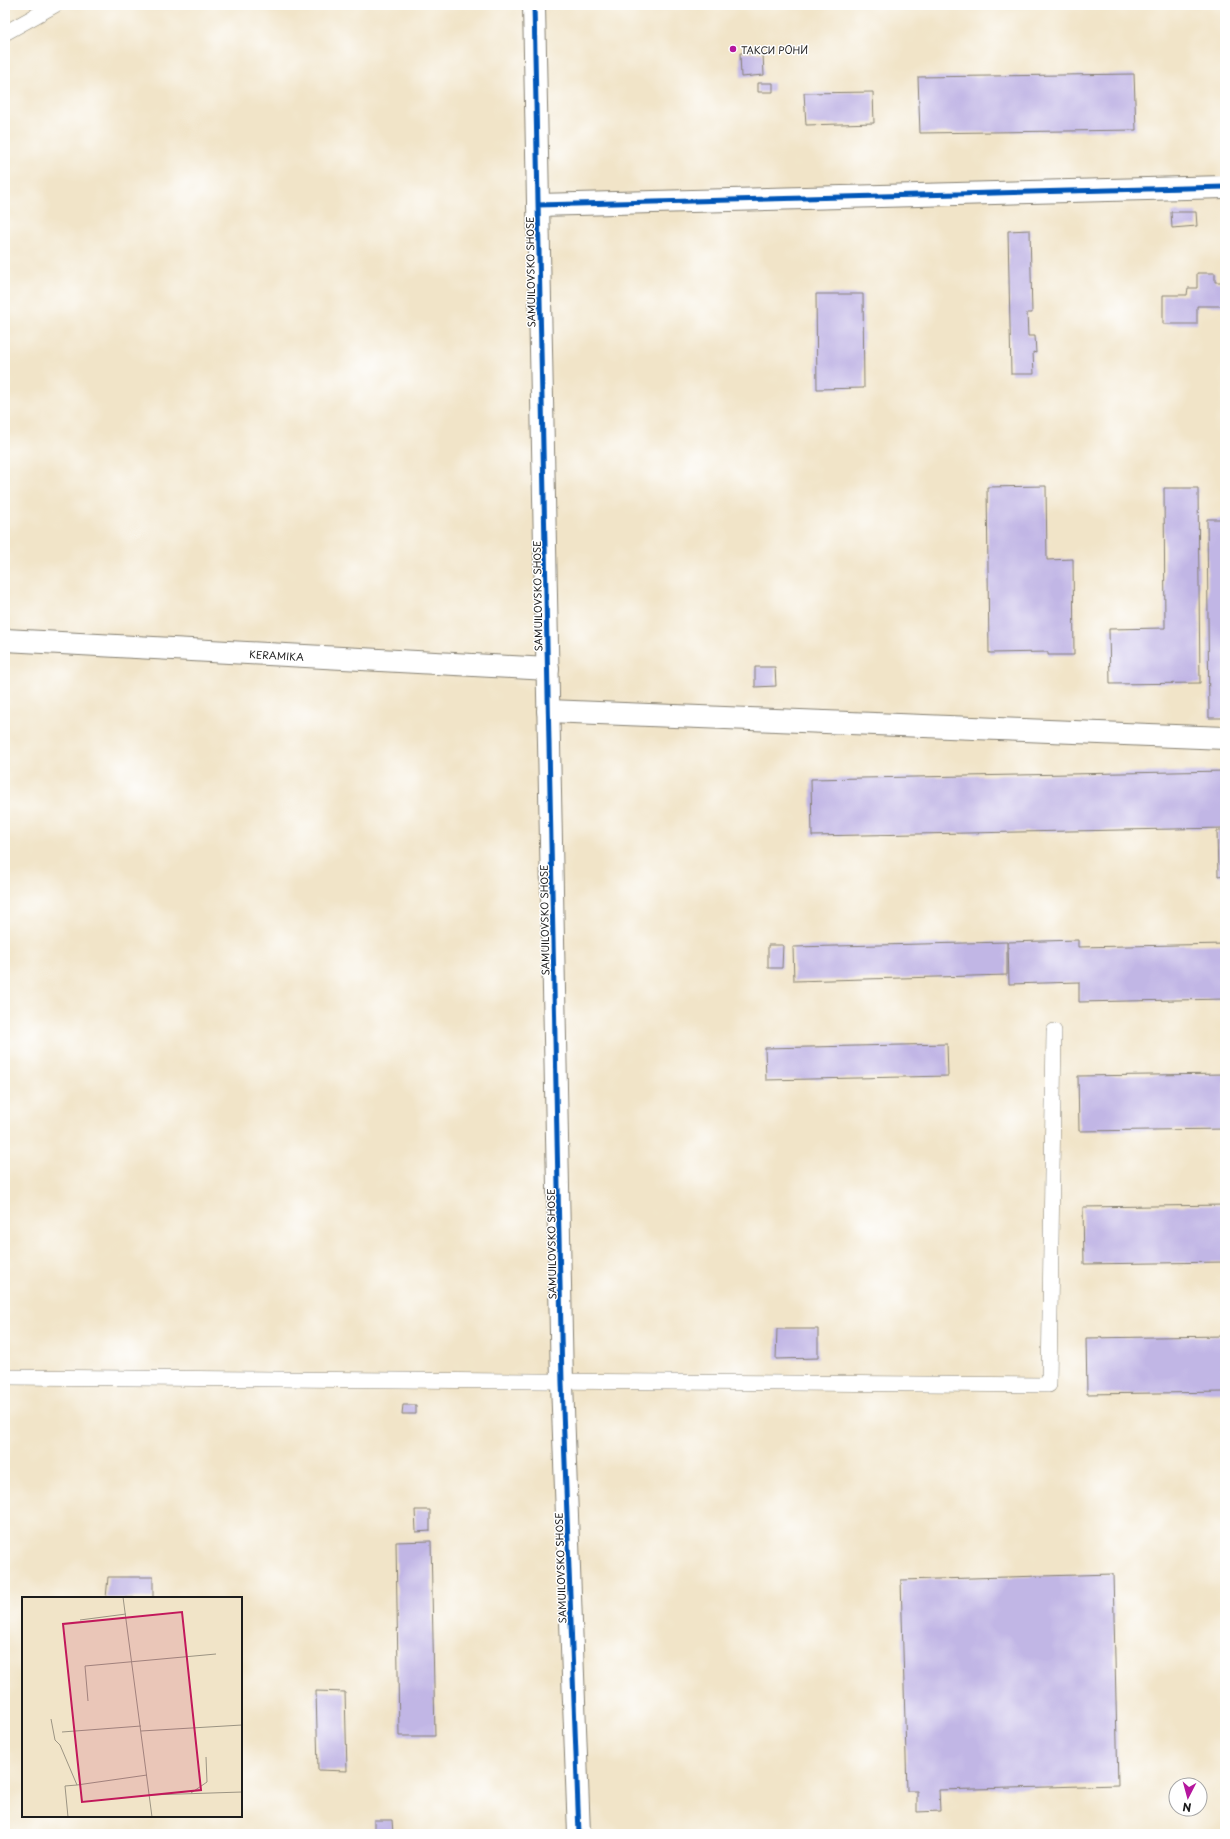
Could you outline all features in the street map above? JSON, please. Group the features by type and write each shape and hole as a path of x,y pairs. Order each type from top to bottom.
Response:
{"street":[{"name":"SAMUILOVSKO SHOSE","path":"534,5 562,1383 579,1834"},
{"path":"538,205 1225,187"},
{"name":"KERAMIKA","path":"5,640 548,669"},
{"path":"548,711 1225,738"}],"lane":[{"path":"5,33 55,5"},
{"path":"5,1377 562,1383 1049,1385 1054,1031"}],"building":[{"path":"740,53 763,53 764,75 741,77"},
{"path":"1134,74 1136,130 920,133 918,77"},
{"path":"758,83 773,83 773,92 758,92"},
{"path":"873,92 874,123 806,125 804,93"},
{"path":"1171,212 1196,212 1197,226 1172,228"},
{"path":"1030,230 1032,313 1027,313 1028,336 1035,336 1036,353 1033,352 1034,374 1011,374 1008,231"},
{"path":"1197,273 1215,273 1215,282 1225,282 1225,306 1197,306 1197,324 1163,324 1163,295 1187,295 1188,288 1197,288"},
{"path":"816,294 863,294 864,388 817,389"},
{"path":"1046,486 1047,560 1073,559 1074,655 1048,655 1048,652 989,653 987,487"},
{"path":"1164,488 1198,488 1200,683 1110,684 1109,629 1165,628"},
{"path":"1207,519 1225,519 1225,718 1209,718"},
{"path":"755,667 775,667 776,686 755,687"},
{"path":"1225,771 1225,828 812,836 811,779"},
{"path":"1217,831 1225,831 1225,875 1218,876"},
{"path":"1078,940 1078,947 1225,944 1225,999 1079,1002 1079,982 1009,984 1008,942"},
{"path":"1007,942 1007,975 794,981 793,947"},
{"path":"768,945 783,945 782,968 768,968"},
{"path":"947,1044 948,1076 766,1080 765,1048"},
{"path":"1225,1074 1225,1129 1079,1131 1078,1076"},
{"path":"1225,1205 1225,1262 1084,1264 1083,1207"},
{"path":"777,1329 818,1329 818,1358 776,1359"},
{"path":"1225,1336 1225,1392 1087,1394 1086,1338"},
{"path":"403,1405 416,1405 416,1414 402,1414"},
{"path":"415,1510 430,1510 430,1531 416,1532"},
{"path":"431,1541 435,1736 399,1736 396,1542"},
{"path":"1113,1574 1118,1785 939,1790 940,1811 917,1812 917,1791 907,1791 901,1580"},
{"path":"108,1577 153,1577 153,1597 106,1597"},
{"path":"316,1691 345,1692 347,1771 318,1770"},
{"path":"374,1820 392,1820 393,1834 374,1834"}],"cycle path":[{"path":"534,5 562,1383 579,1834"},
{"path":"538,205 1225,187"}],"place":[{"name":"ТАКСИ РОНИ","path":"733,49"}]}
